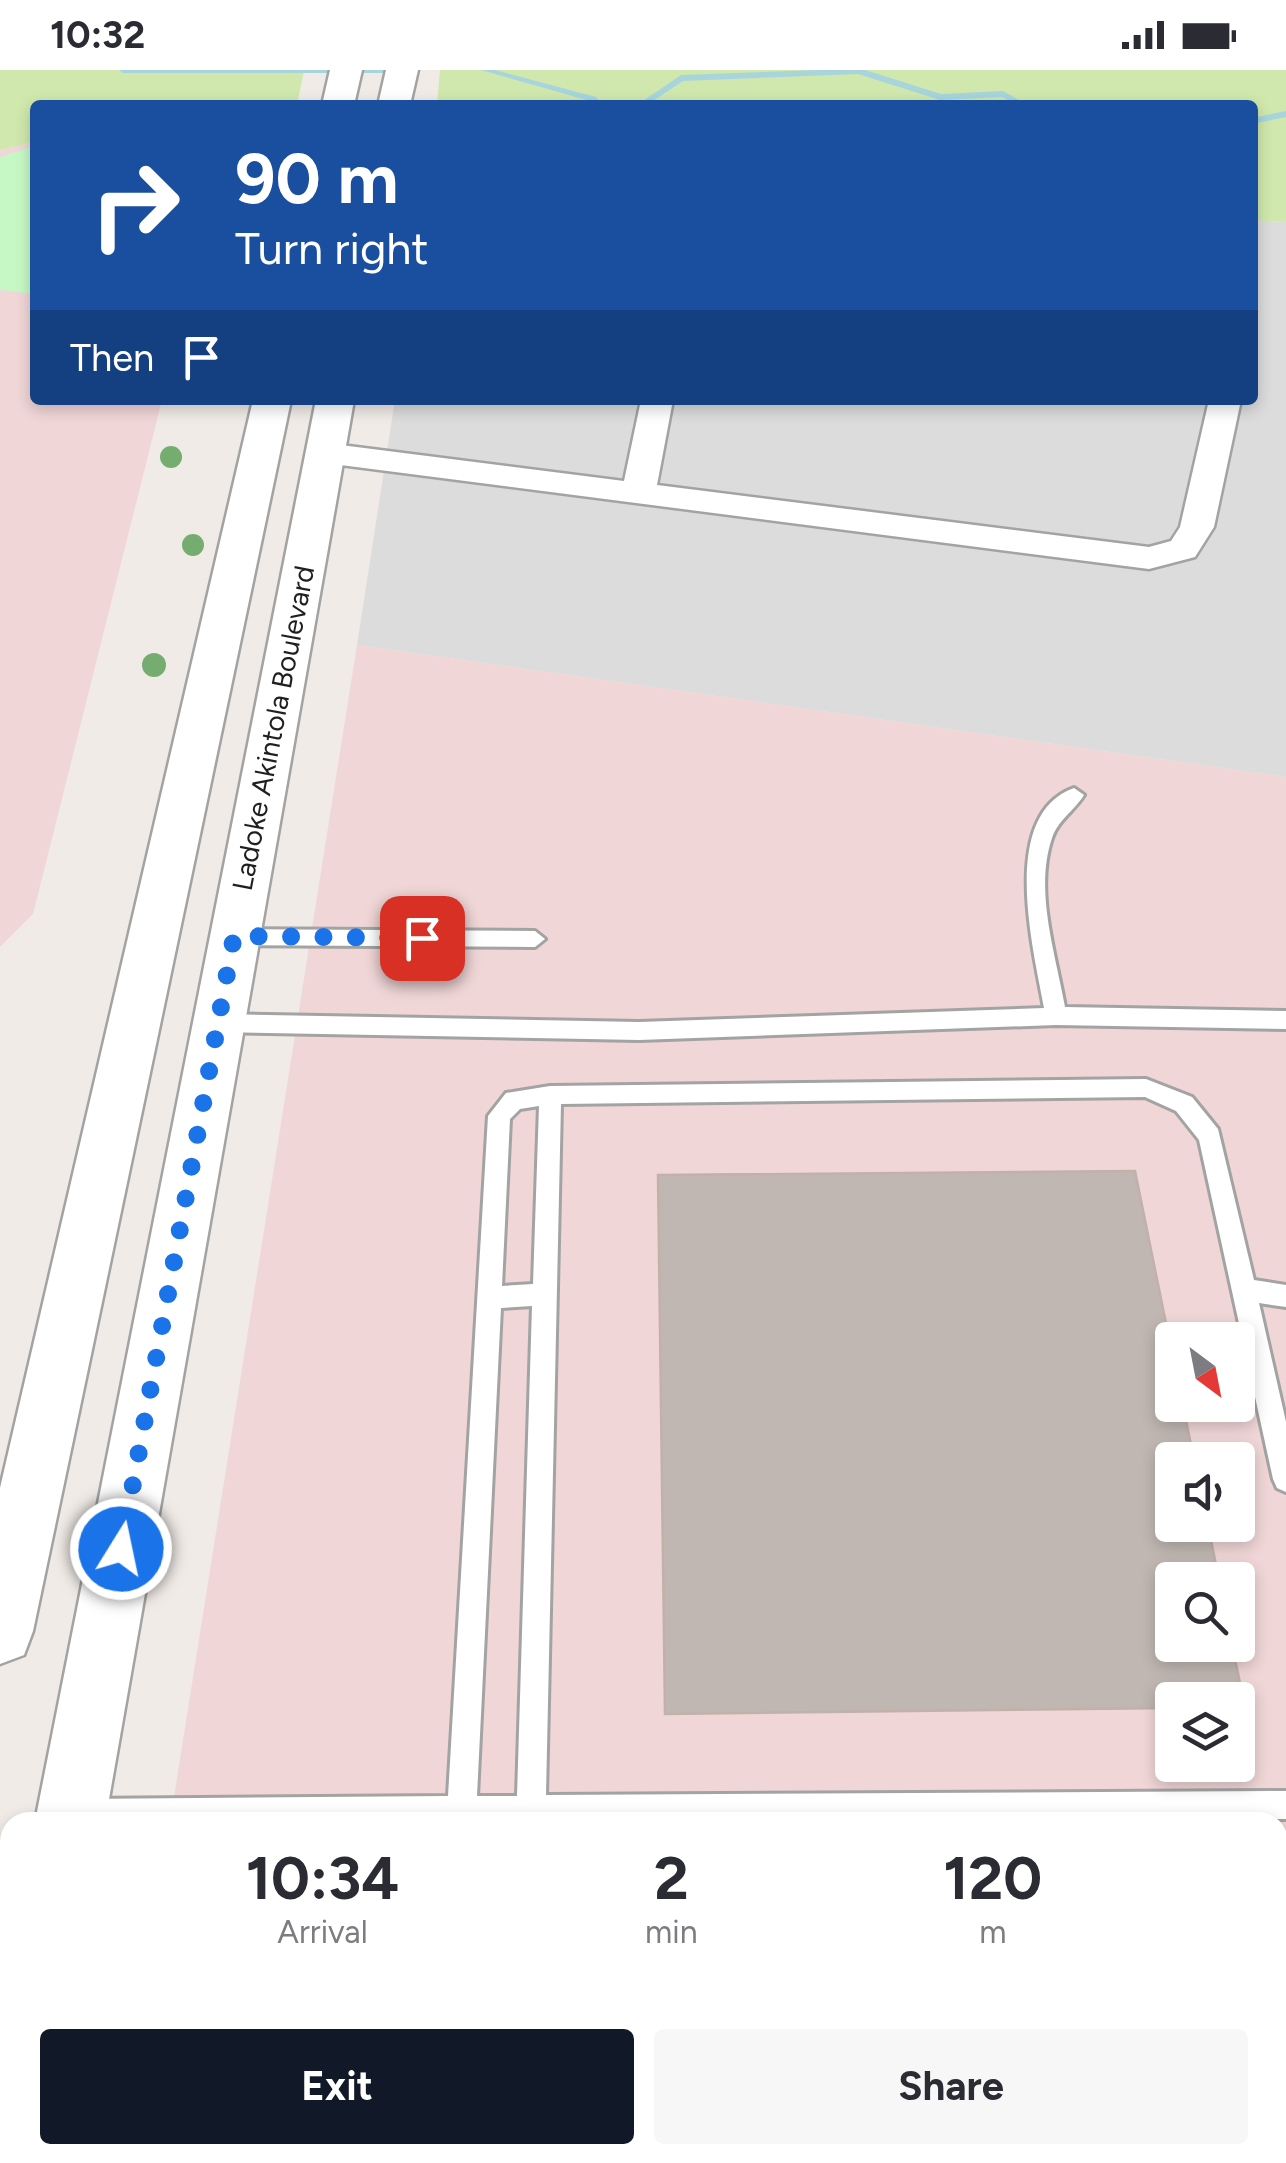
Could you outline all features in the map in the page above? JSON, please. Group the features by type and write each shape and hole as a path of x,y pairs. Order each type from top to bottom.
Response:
{"street":[{"path":"340,100 346,70"},
{"path":"396,100 402,70"},
{"path":"0,1631 271,405"},
{"name":"Ladoke Akintola Boulevard","path":"72,1812 335,405"},
{"path":"638,494 656,405"},
{"path":"325,453 1149,558 1183,549 1197,527 1224,405"}],"lane":[{"path":"1056,1016 1035,879 1047,829 1074,796"},
{"path":"234,936 534,939"},
{"path":"218,1022 638,1031 1056,1016 1286,1020"},
{"path":"461,1812 499,1116 514,1100 550,1095 1146,1088 1184,1104 1210,1136 1286,1478"},
{"path":"531,1812 550,1095"},
{"path":"1244,1290 1286,1296"},
{"path":"490,1297 545,1295"},
{"path":"1017,1812 1286,1805"}],"shaded area":[{"path":"30,143 30,405 161,405 33,914 0,947 0,150"},
{"path":"1258,220 1286,222 1286,777 357,645 394,405 1258,405"},
{"path":"357,645 1286,777 1286,1812 172,1812"}],"green space":[{"path":"0,70 304,70 298,100 30,100 30,143 0,150"},
{"path":"440,70 1286,70 1286,222 1258,220 1258,100 437,100"},
{"path":"30,148 30,293 0,290 0,157"}],"building":[{"path":"1135,1171 1166,1322 1155,1322 1155,1422 1186,1422 1190,1442 1155,1442 1155,1542 1211,1542 1215,1562 1155,1562 1155,1662 1236,1662 1240,1682 1155,1682 1155,1708 665,1714 658,1175"}],"waterway":[{"path":"123,70 391,70"},
{"path":"485,70 594,100"},
{"path":"648,100 681,78 859,71 940,97 1003,94 1014,100"},
{"path":"1258,120 1286,114"}],"route":[{"path":"121,1549 234,936 422,938"}]}
